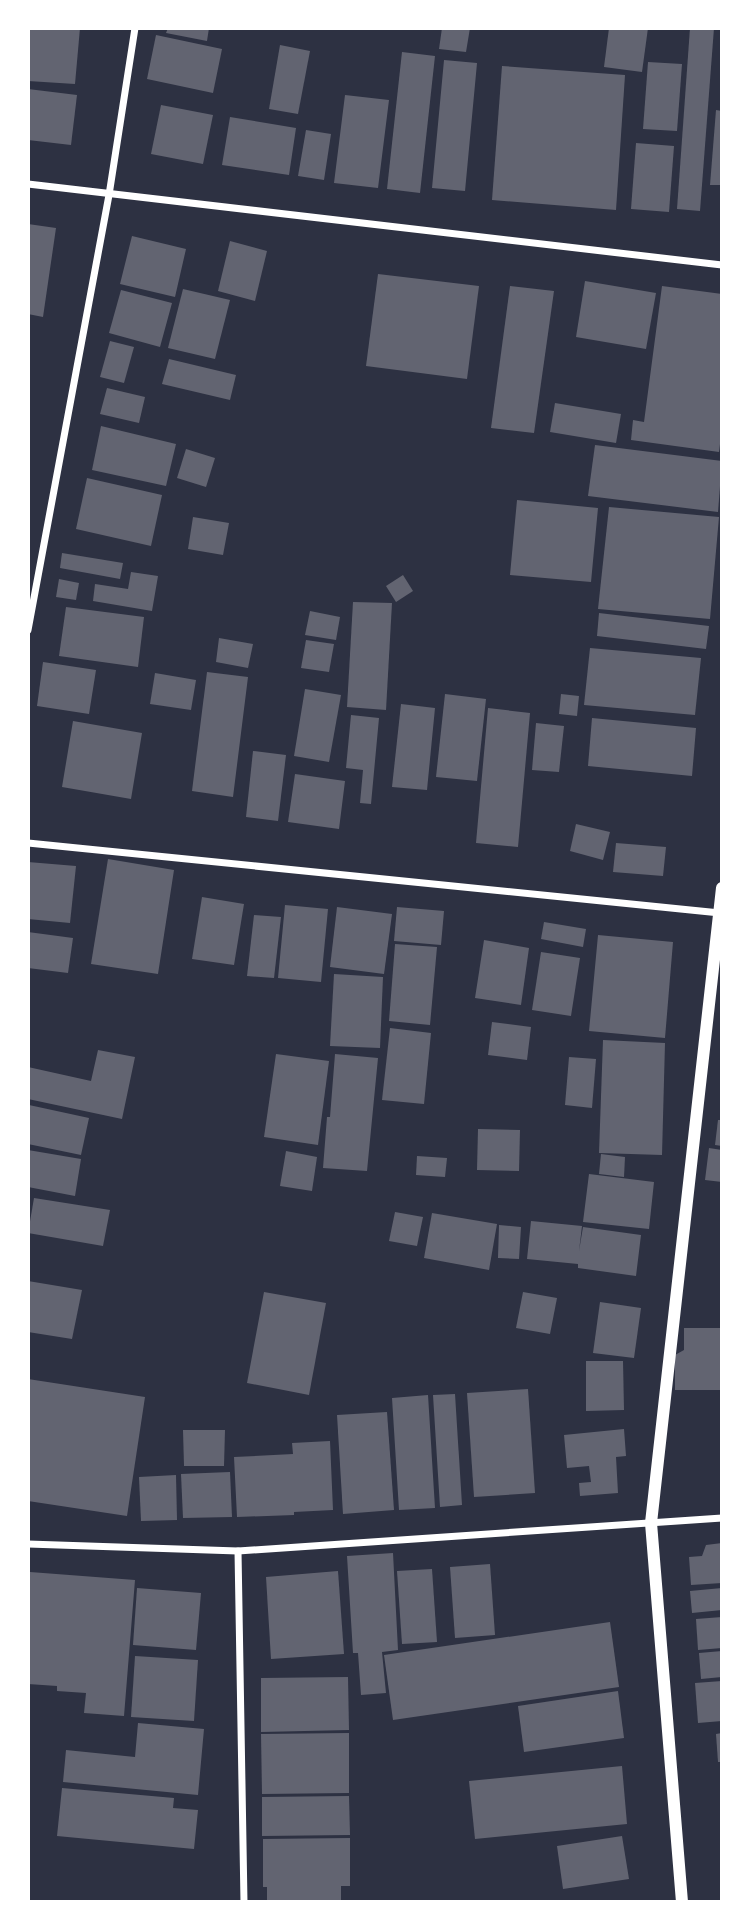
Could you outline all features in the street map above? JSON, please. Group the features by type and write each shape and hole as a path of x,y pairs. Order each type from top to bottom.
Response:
{"street":[{"path":"28,630 109,195 135,28"},
{"path":"28,184 722,265"},
{"path":"28,843 720,913"},
{"path":"682,1902 651,1522 722,888"},
{"path":"28,1544 238,1551 722,1518"},
{"path":"238,1551 244,1902"}],"building":[{"path":"28,28 80,28 75,84 28,81"},
{"path":"168,28 209,28 207,41 166,33"},
{"path":"442,28 470,28 466,52 439,49"},
{"path":"609,28 648,28 642,72 604,67"},
{"path":"690,28 714,28 700,211 677,209"},
{"path":"156,35 222,49 213,93 147,79"},
{"path":"280,45 310,51 298,114 269,109"},
{"path":"402,52 435,56 420,193 387,189"},
{"path":"444,60 477,63 465,191 432,188"},
{"path":"648,62 682,64 677,131 643,129"},
{"path":"502,66 625,75 616,210 492,200"},
{"path":"28,89 77,95 71,145 28,140"},
{"path":"345,95 389,100 378,188 334,183"},
{"path":"161,105 213,115 203,164 151,154"},
{"path":"716,110 722,111 722,185 710,185"},
{"path":"230,117 296,128 289,175 222,165"},
{"path":"306,130 331,134 324,180 298,176"},
{"path":"636,143 674,146 669,212 631,209"},
{"path":"28,224 56,228 43,317 28,314"},
{"path":"132,236 186,249 175,297 120,284"},
{"path":"230,241 267,251 255,301 218,291"},
{"path":"378,274 479,286 467,379 366,366"},
{"path":"585,281 656,293 646,349 576,337"},
{"path":"510,286 554,291 534,433 491,428"},
{"path":"662,286 722,294 722,428 719,452 631,440 633,420 644,422"},
{"path":"183,289 230,300 215,359 168,348"},
{"path":"121,290 172,303 160,347 109,333"},
{"path":"110,341 134,347 124,383 100,377"},
{"path":"169,359 236,375 230,400 162,384"},
{"path":"107,388 145,397 139,423 100,414"},
{"path":"555,403 621,414 616,443 550,432"},
{"path":"101,426 176,444 166,486 92,470"},
{"path":"595,445 722,461 718,512 588,496"},
{"path":"186,449 215,458 206,487 177,478"},
{"path":"87,478 162,495 151,546 76,529"},
{"path":"517,500 598,508 591,582 510,575"},
{"path":"609,507 719,517 710,619 598,609"},
{"path":"193,517 229,523 223,555 188,549"},
{"path":"62,553 123,563 120,579 60,568"},
{"path":"131,572 158,576 152,611 93,601 95,584 128,589"},
{"path":"403,575 413,591 396,602 386,586"},
{"path":"59,579 79,583 76,600 56,597"},
{"path":"353,602 392,603 386,710 347,707"},
{"path":"66,607 144,617 138,667 59,656"},
{"path":"310,611 340,617 336,640 305,635"},
{"path":"599,613 709,626 706,649 597,636"},
{"path":"219,638 253,644 248,668 216,662"},
{"path":"306,640 334,644 329,672 301,668"},
{"path":"590,648 701,658 695,715 584,705"},
{"path":"43,662 96,670 89,714 37,706"},
{"path":"207,672 248,677 233,797 192,791"},
{"path":"155,673 196,680 191,710 150,704"},
{"path":"305,689 341,695 329,762 294,756"},
{"path":"445,694 486,699 477,781 436,777"},
{"path":"561,694 579,696 577,716 559,714"},
{"path":"401,704 435,708 427,790 392,787"},
{"path":"488,708 530,713 518,847 476,843"},
{"path":"351,715 379,718 371,804 360,803 363,770 346,768"},
{"path":"592,718 696,728 692,776 588,766"},
{"path":"73,721 142,733 131,799 62,787"},
{"path":"536,723 564,726 559,772 532,770"},
{"path":"253,751 286,755 278,821 246,817"},
{"path":"295,774 345,781 339,829 288,822"},
{"path":"576,824 610,832 603,860 570,851"},
{"path":"616,843 666,847 663,876 613,872"},
{"path":"108,859 174,870 158,974 91,964"},
{"path":"28,862 76,866 70,923 28,919"},
{"path":"202,897 244,904 234,965 192,959"},
{"path":"285,905 328,909 321,982 278,978"},
{"path":"337,907 392,914 384,974 330,967"},
{"path":"397,907 444,911 441,945 394,941"},
{"path":"254,915 281,917 274,978 247,976"},
{"path":"544,922 586,929 583,947 541,939"},
{"path":"28,932 73,938 68,973 28,968"},
{"path":"598,935 673,942 665,1038 589,1031"},
{"path":"484,940 529,948 521,1005 475,998"},
{"path":"395,944 437,947 430,1025 389,1021"},
{"path":"541,952 580,958 571,1016 532,1010"},
{"path":"334,974 383,977 380,1048 330,1046"},
{"path":"492,1022 531,1027 527,1060 488,1055"},
{"path":"390,1028 431,1033 424,1104 382,1100"},
{"path":"603,1040 665,1043 662,1155 599,1153"},
{"path":"98,1050 135,1057 122,1119 28,1099 28,1067 91,1081"},
{"path":"276,1054 329,1061 318,1145 264,1137"},
{"path":"335,1054 378,1058 367,1171 323,1168"},
{"path":"569,1057 596,1059 592,1108 565,1105"},
{"path":"29,1105 89,1118 81,1155 28,1144"},
{"path":"718,1120 722,1120 722,1146 715,1145"},
{"path":"478,1129 520,1130 519,1171 477,1170"},
{"path":"709,1148 722,1150 722,1182 705,1180"},
{"path":"28,1150 81,1159 75,1196 28,1187"},
{"path":"286,1151 317,1157 312,1191 280,1186"},
{"path":"601,1154 625,1157 624,1177 599,1174"},
{"path":"417,1156 447,1158 445,1177 416,1175"},
{"path":"589,1174 654,1182 649,1229 583,1222"},
{"path":"34,1198 110,1210 103,1246 28,1233"},
{"path":"395,1212 423,1217 417,1246 389,1241"},
{"path":"432,1213 497,1224 489,1270 424,1258"},
{"path":"531,1221 582,1226 579,1251 583,1227 641,1235 636,1276 578,1268 578,1264 527,1259"},
{"path":"499,1225 521,1227 519,1259 498,1258"},
{"path":"28,1281 82,1290 72,1339 28,1332"},
{"path":"264,1292 326,1303 309,1395 247,1383"},
{"path":"523,1292 557,1298 550,1334 516,1328"},
{"path":"600,1302 641,1308 634,1358 593,1353"},
{"path":"684,1328 722,1328 722,1390 675,1390 675,1355 684,1350"},
{"path":"586,1361 623,1361 624,1410 586,1411"},
{"path":"28,1379 145,1397 127,1516 28,1501"},
{"path":"528,1389 535,1493 474,1497 467,1393"},
{"path":"455,1394 462,1505 440,1507 433,1395"},
{"path":"428,1395 435,1508 399,1510 392,1398"},
{"path":"387,1412 394,1510 343,1514 337,1415"},
{"path":"624,1429 626,1456 616,1457 618,1493 580,1496 579,1483 591,1482 589,1466 567,1468 564,1435"},
{"path":"183,1430 225,1430 224,1466 184,1466"},
{"path":"330,1441 333,1510 294,1512 294,1515 237,1517 234,1457 293,1454 292,1443"},
{"path":"230,1472 232,1517 183,1518 181,1474"},
{"path":"176,1475 177,1520 141,1521 139,1477"},
{"path":"722,1543 722,1583 691,1585 689,1557 702,1556 706,1545"},
{"path":"393,1553 398,1650 382,1652 386,1693 361,1695 358,1653 353,1653 347,1556"},
{"path":"490,1564 495,1635 455,1638 450,1567"},
{"path":"432,1569 437,1642 402,1644 397,1571"},
{"path":"338,1571 344,1654 271,1659 266,1577"},
{"path":"30,1572 135,1580 124,1716 84,1713 86,1693 57,1691 57,1686 28,1684"},
{"path":"137,1588 201,1593 196,1650 133,1645"},
{"path":"722,1588 722,1610 692,1613 690,1591"},
{"path":"722,1617 722,1648 698,1650 696,1619"},
{"path":"610,1622 619,1687 393,1720 384,1655"},
{"path":"722,1651 722,1677 701,1679 699,1653"},
{"path":"135,1656 198,1660 194,1721 131,1717"},
{"path":"348,1677 349,1730 261,1732 261,1678"},
{"path":"722,1681 722,1721 698,1723 695,1683"},
{"path":"618,1691 624,1738 524,1752 518,1706"},
{"path":"138,1723 204,1729 198,1795 63,1782 66,1750 135,1757"},
{"path":"349,1733 349,1793 262,1794 261,1734"},
{"path":"722,1733 722,1762 718,1762 716,1734"},
{"path":"622,1766 627,1824 475,1839 469,1781"},
{"path":"62,1788 174,1798 173,1808 198,1810 194,1849 57,1836"},
{"path":"349,1796 350,1835 262,1836 262,1797"},
{"path":"622,1836 629,1879 563,1889 557,1846"},
{"path":"350,1838 350,1886 341,1886 341,1902 267,1902 267,1887 263,1887 263,1839"}]}
